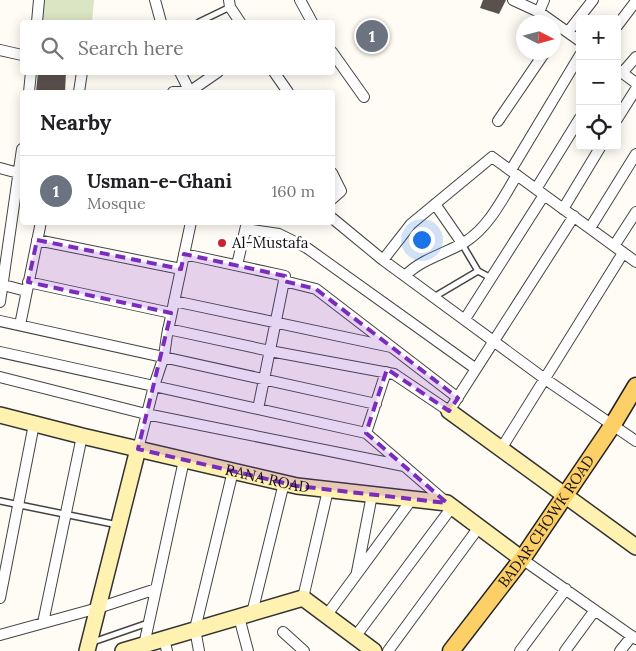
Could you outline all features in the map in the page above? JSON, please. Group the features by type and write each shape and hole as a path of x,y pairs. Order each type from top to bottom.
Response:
{"main road":[{"name":"BADAR CHOWK ROAD","path":"451,651 522,558 612,426 636,386"}],"street":[{"path":"37,20 39,0"},
{"path":"155,0 160,20"},
{"path":"300,0 311,20"},
{"path":"513,0 542,15"},
{"path":"539,12 544,0"},
{"path":"568,32 593,0"},
{"path":"621,21 636,1"},
{"path":"230,3 239,20"},
{"path":"561,30 576,38"},
{"path":"0,50 20,55"},
{"path":"335,56 364,97"},
{"path":"621,70 636,57"},
{"path":"498,121 540,60"},
{"path":"405,276 414,266 462,243 482,227 494,213 514,173 577,60"},
{"path":"621,72 636,83"},
{"path":"29,90 32,75"},
{"path":"80,90 82,75"},
{"path":"181,75 188,90"},
{"path":"192,90 214,75"},
{"path":"276,75 287,90"},
{"path":"621,113 636,89"},
{"path":"465,319 540,192 576,125"},
{"path":"563,209 599,150"},
{"path":"590,228 636,154"},
{"path":"383,260 411,224 492,157 636,262"},
{"path":"0,168 20,174"},
{"path":"335,179 341,191 335,197"},
{"path":"0,302 1,285 20,180"},
{"path":"435,204 462,243"},
{"path":"614,246 636,212"},
{"path":"453,405 574,216"},
{"path":"335,220 383,260 546,379 636,441"},
{"path":"20,325 40,225"},
{"path":"88,647 146,414 164,356 189,225"},
{"path":"237,265 246,226 279,234 307,248 476,369"},
{"path":"37,240 181,269"},
{"path":"501,450 623,253"},
{"path":"184,254 285,276 258,408"},
{"path":"284,281 316,289 391,347 501,450 635,545"},
{"path":"1,285 28,287 171,313"},
{"path":"174,301 391,347"},
{"path":"0,321 376,404"},
{"path":"168,329 270,351 394,374 453,405"},
{"path":"0,352 366,433 449,505 634,637 620,651"},
{"path":"366,433 386,372"},
{"path":"0,377 146,414 405,466"},
{"name":"RANA ROAD","path":"0,415 284,483 449,505"},
{"path":"0,598 34,424"},
{"path":"43,623 82,436"},
{"path":"144,645 184,460"},
{"path":"199,651 195,630 233,471"},
{"path":"248,651 246,615 284,483"},
{"path":"303,598 328,490"},
{"path":"356,575 372,494"},
{"path":"326,616 412,499"},
{"path":"355,637 449,505"},
{"path":"388,651 479,527"},
{"path":"0,634 98,608 156,588"},
{"path":"520,651 566,589"},
{"path":"123,651 144,645 166,645 195,630 303,598"},
{"path":"303,598 374,651"},
{"path":"565,651 595,610"},
{"path":"283,632 304,651"}],"lane":[{"path":"202,20 230,3"},
{"path":"462,243 478,271 490,278"},
{"path":"434,297 478,271"},
{"path":"0,501 119,525"},
{"path":"88,647 149,622"}],"highlighted area":[{"path":"37,240 181,269 184,254 285,276 284,281 316,289 458,398 449,411 387,369 366,433 447,503 297,486 138,449 171,313 28,282"}],"green space":[{"path":"39,0 94,0 92,20 37,20"}],"building":[{"path":"483,0 506,0 499,14 480,8"},
{"path":"362,28 382,29 382,42 362,42"},
{"path":"38,75 66,75 65,90 36,90"}],"place":[{"name":"Usman-e-Ghani","path":"372,36"},
{"name":"Al-Mustafa","path":"222,243"}]}
